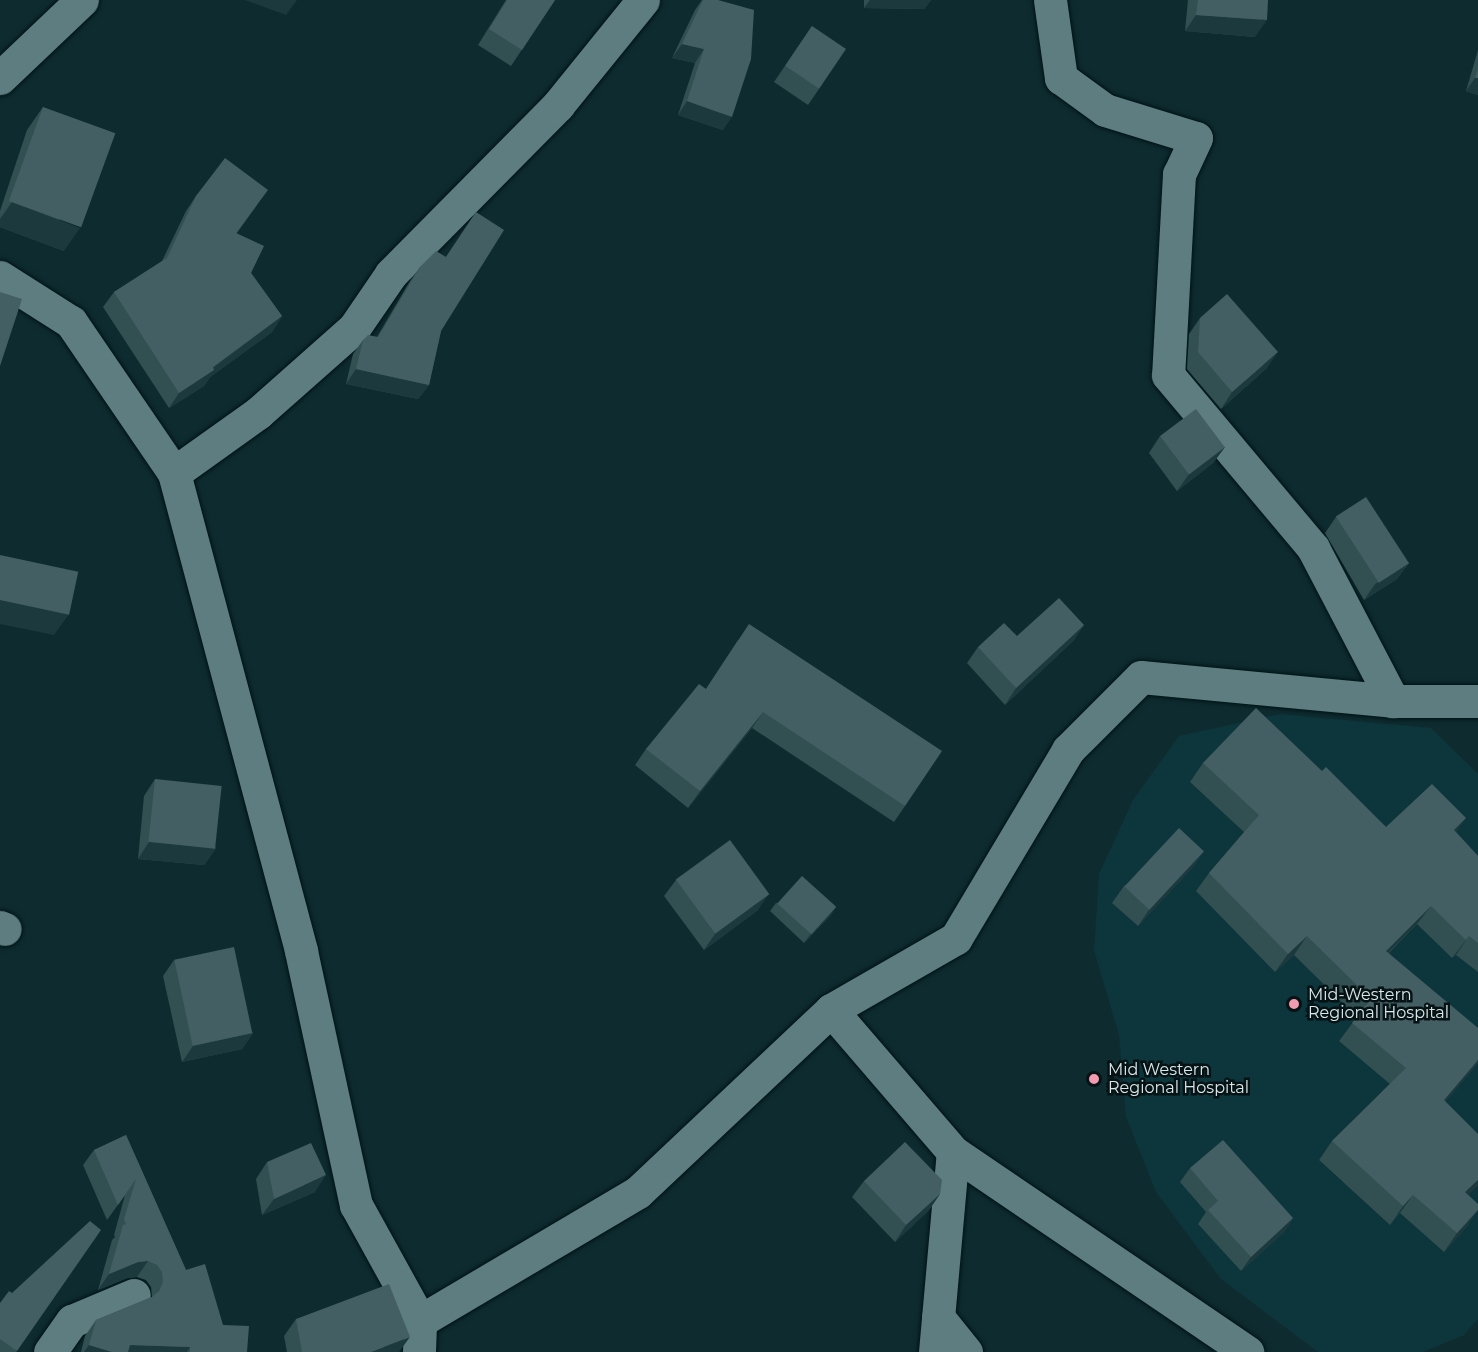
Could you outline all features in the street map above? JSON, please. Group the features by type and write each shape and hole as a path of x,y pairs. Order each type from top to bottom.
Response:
{"street":[{"path":"0,78 82,0"},
{"path":"1050,0 1061,78 1105,110 1196,138 1179,174 1168,375 1314,548 1393,700"},
{"path":"174,473 258,413 354,328 392,274 558,105 640,1"},
{"path":"0,277 71,322 174,473 300,951 356,1205 419,1336 638,1192 831,1010 956,938 1068,750 1141,677 1393,700 1478,701"},
{"path":"831,1010 953,1152 1247,1352"},
{"path":"935,1352 953,1152"},
{"path":"50,1352 72,1321 134,1295"},
{"path":"938,1317 966,1352"}],"shaded area":[{"name":"Mid-Western Regional Hospital","path":"1280,714 1431,728 1478,774 1478,1166 1470,1194 1478,1186 1478,1319 1464,1335 1423,1352 1318,1352 1221,1279 1156,1192 1126,1117 1119,1035 1094,950 1099,874 1133,800 1179,736","holes":["1383,1141 1342,1182 1319,1160 1319,1159","1380,1165 1390,1225 1355,1193"]}],"building":[{"path":"507,0 555,0 522,50 489,29"},
{"path":"703,0 718,0 754,10 751,59 732,117 687,101 704,49 682,44"},
{"path":"1198,0 1268,0 1267,20 1196,15"},
{"path":"812,26 846,49 819,89 785,66"},
{"path":"43,107 115,133 81,227 9,201"},
{"path":"225,158 268,190 236,233 264,246 251,273 282,316 213,367 214,370 179,393 114,292 167,258 196,196"},
{"path":"476,212 504,230 441,331 429,385 356,369 363,340 368,335 378,337 420,267 436,251 446,257"},
{"path":"0,292 22,299 0,366"},
{"path":"1227,294 1278,352 1232,392 1198,352 1200,318"},
{"path":"1196,409 1225,447 1189,474 1160,436"},
{"path":"1366,497 1409,563 1379,583 1336,517"},
{"path":"0,555 78,572 69,615 0,600"},
{"path":"1059,598 1084,625 1016,688 978,647 1004,623 1017,636"},
{"path":"749,624 942,751 905,806 763,712 700,791 646,749 699,684 706,689"},
{"path":"1256,708 1322,771 1326,767 1386,827 1432,784 1466,818 1454,830 1478,856 1478,943 1469,936 1466,940 1431,906 1386,951 1478,1028 1478,1060 1444,1100 1478,1134 1478,1180 1465,1192 1478,1204 1478,1210 1457,1233 1413,1195 1403,1206 1332,1141 1406,1068 1352,1023 1371,999 1307,936 1288,954 1209,873 1259,815 1203,763"},
{"path":"155,779 222,786 215,849 148,842"},
{"path":"1179,828 1204,851 1149,910 1124,887"},
{"path":"730,840 769,894 715,934 676,879"},
{"path":"802,876 836,907 811,934 777,903"},
{"path":"234,947 252,1033 193,1046 174,960"},
{"path":"126,1135 186,1270 205,1264 223,1325 249,1326 247,1352 190,1352 190,1347 130,1345 128,1352 112,1352 89,1345 96,1320 152,1297 159,1291 163,1282 162,1272 157,1265 148,1261 138,1262 109,1274 123,1225 126,1224 124,1219 136,1179 118,1205 94,1150"},
{"path":"1223,1140 1293,1218 1251,1257 1208,1210 1218,1201 1190,1168"},
{"path":"905,1142 942,1180 940,1194 906,1225 864,1181"},
{"path":"311,1143 326,1175 274,1199 267,1162"},
{"path":"90,1221 101,1230 17,1351 0,1339 0,1303 9,1291 12,1293"},
{"path":"389,1284 410,1337 371,1352 302,1352 296,1319"}],"place":[{"name":"Mid-Western Regional Hospital","path":"1294,1004"},
{"name":"Mid Western Regional Hospital","path":"1094,1079"}]}
